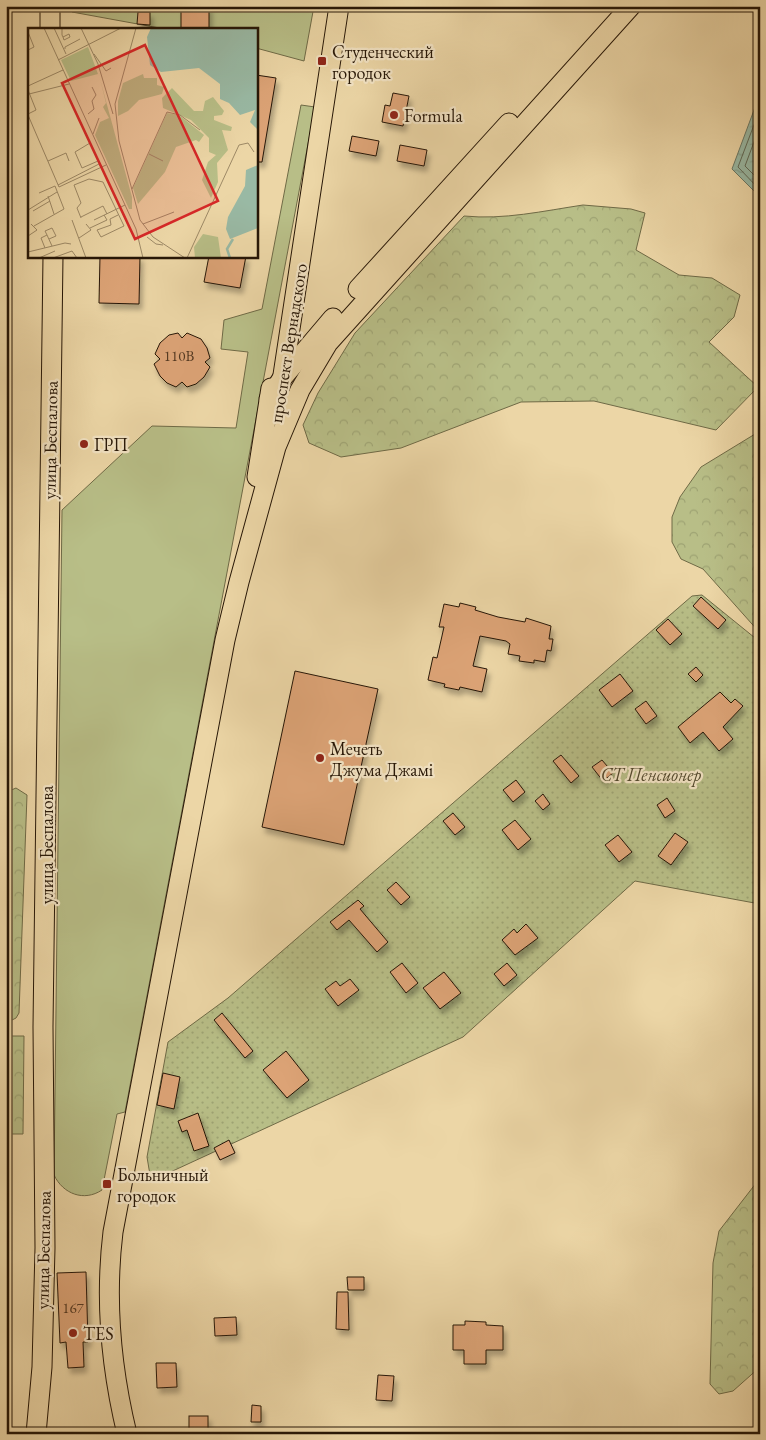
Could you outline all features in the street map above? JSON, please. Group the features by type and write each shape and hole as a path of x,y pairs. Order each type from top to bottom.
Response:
{"main road":[{"path":"50,6 50,28"},
{"name":"проспект Вернадского","path":"267,475 339,6"},
{"path":"268,399 283,377 408,233 618,6"},
{"path":"127,1434 113,1354 110,1310 111,1252 225,640 267,475 286,419 300,390 328,343 631,6"},
{"name":"проспект Вернадского","path":"239,582 268,399 308,210"},
{"name":"улица Беспалова","path":"36,1434 42,1367 44,1248 43,1027 53,258"}],"green space":[{"path":"72,6 314,6 304,61 258,49 258,28 160,28 72,12"},
{"path":"301,105 315,107 125,1112 117,1114 102,1190 95,1194 81,1196 68,1191 58,1182 54,1175 62,510 152,426 236,428 248,352 221,349 224,320 262,309"},
{"path":"583,205 631,209 645,213 636,250 679,275 712,278 740,295 734,317 709,342 758,387 716,430 594,401 521,402 401,448 341,457 309,443 303,425 318,393 355,333 464,216 509,216"},
{"path":"760,431 760,633 703,569 681,559 672,542 672,517 680,497 701,467"},
{"name":"СТ Пенсионер","path":"702,595 760,642 760,904 635,881 463,1037 151,1181 147,1157 168,1042 228,998 692,596"},
{"path":"16,788 27,795 19,1013 16,1018 10,1021 6,1017 6,797 9,791"},
{"path":"6,1036 24,1036 23,1134 6,1134"},
{"path":"760,1178 760,1367 733,1391 719,1394 710,1384 713,1263 719,1231"}],"water":[{"path":"760,94 760,197 732,169"}],"building":[{"path":"181,6 209,6 209,28 181,28"},
{"path":"138,12 150,12 150,25 137,24"},
{"path":"258,75 276,78 262,162 258,162"},
{"name":"Formula","path":"393,93 409,96 403,126 382,122 385,105 390,106"},
{"path":"352,136 379,141 376,156 349,151"},
{"path":"400,145 427,150 424,166 397,161"},
{"path":"100,258 140,258 139,304 99,303"},
{"path":"209,258 246,258 240,288 204,282"},
{"path":"178,333 182,338 187,333 201,339 207,348 210,358 205,362 210,367 204,377 196,384 187,387 182,382 176,387 167,383 160,376 154,364 160,359 155,354 160,343 169,335"},
{"path":"701,597 726,620 718,629 693,606"},
{"path":"460,603 476,607 475,610 498,617 525,622 526,618 551,626 549,639 553,639 551,651 547,650 545,662 534,660 534,663 519,661 520,656 508,654 510,644 506,641 480,636 473,666 487,669 482,692 460,687 459,690 444,687 445,684 428,680 433,657 437,658 444,627 439,627 444,604 459,607"},
{"path":"668,619 682,634 670,645 656,630"},
{"path":"696,667 703,675 696,682 688,674"},
{"name":"Мечеть Джума Джамі","path":"295,671 378,689 344,845 262,827"},
{"path":"620,674 633,691 612,707 599,690"},
{"path":"720,692 731,703 735,699 743,706 723,727 733,739 719,751 703,732 690,743 678,727"},
{"path":"646,701 657,716 646,724 635,709"},
{"path":"561,755 579,776 571,783 553,761"},
{"path":"602,760 613,773 603,781 592,767"},
{"path":"516,780 525,792 513,802 503,790"},
{"path":"543,794 550,804 543,810 535,801"},
{"path":"667,798 675,811 665,818 657,805"},
{"path":"453,813 465,827 455,835 443,821"},
{"path":"515,820 531,839 518,850 502,830"},
{"path":"675,833 688,842 671,865 658,856"},
{"path":"618,835 632,852 619,862 605,845"},
{"path":"396,882 410,897 401,905 387,890"},
{"path":"358,900 364,906 360,909 388,942 377,952 349,920 337,930 330,922"},
{"path":"526,924 538,938 515,955 502,940 514,929 517,933"},
{"path":"402,963 418,983 406,993 390,972"},
{"path":"507,963 517,975 504,986 494,974"},
{"path":"444,972 461,993 440,1009 423,988"},
{"path":"350,979 359,990 338,1006 325,989 336,981 340,986"},
{"path":"222,1013 253,1051 245,1058 214,1020"},
{"path":"286,1051 309,1080 287,1098 263,1070"},
{"path":"163,1073 180,1077 174,1109 157,1105"},
{"path":"198,1113 209,1146 194,1151 187,1130 182,1132 178,1121"},
{"path":"229,1140 235,1153 220,1160 214,1148"},
{"path":"86,1272 88,1342 83,1342 84,1367 68,1368 66,1342 60,1343 57,1273"},
{"path":"347,1277 364,1277 364,1290 348,1290"},
{"path":"337,1292 348,1292 349,1330 336,1329"},
{"path":"236,1317 237,1335 215,1336 214,1318"},
{"path":"465,1321 486,1322 486,1325 503,1326 503,1350 486,1350 486,1364 464,1364 464,1350 453,1350 453,1325 465,1325"},
{"path":"156,1363 176,1363 177,1387 157,1388"},
{"path":"378,1375 394,1376 392,1401 376,1400"},
{"path":"252,1405 261,1406 261,1422 251,1422"},
{"path":"189,1416 208,1416 208,1434 189,1434"}],"place":[{"name":"Студенческий городок","path":"322,61"},
{"name":"Formula","path":"394,115"},
{"name":"ГРП","path":"84,444"},
{"name":"Мечеть Джума Джамі","path":"320,758"},
{"name":"Больничный городок","path":"107,1184"},
{"name":"TES","path":"73,1333"}]}
